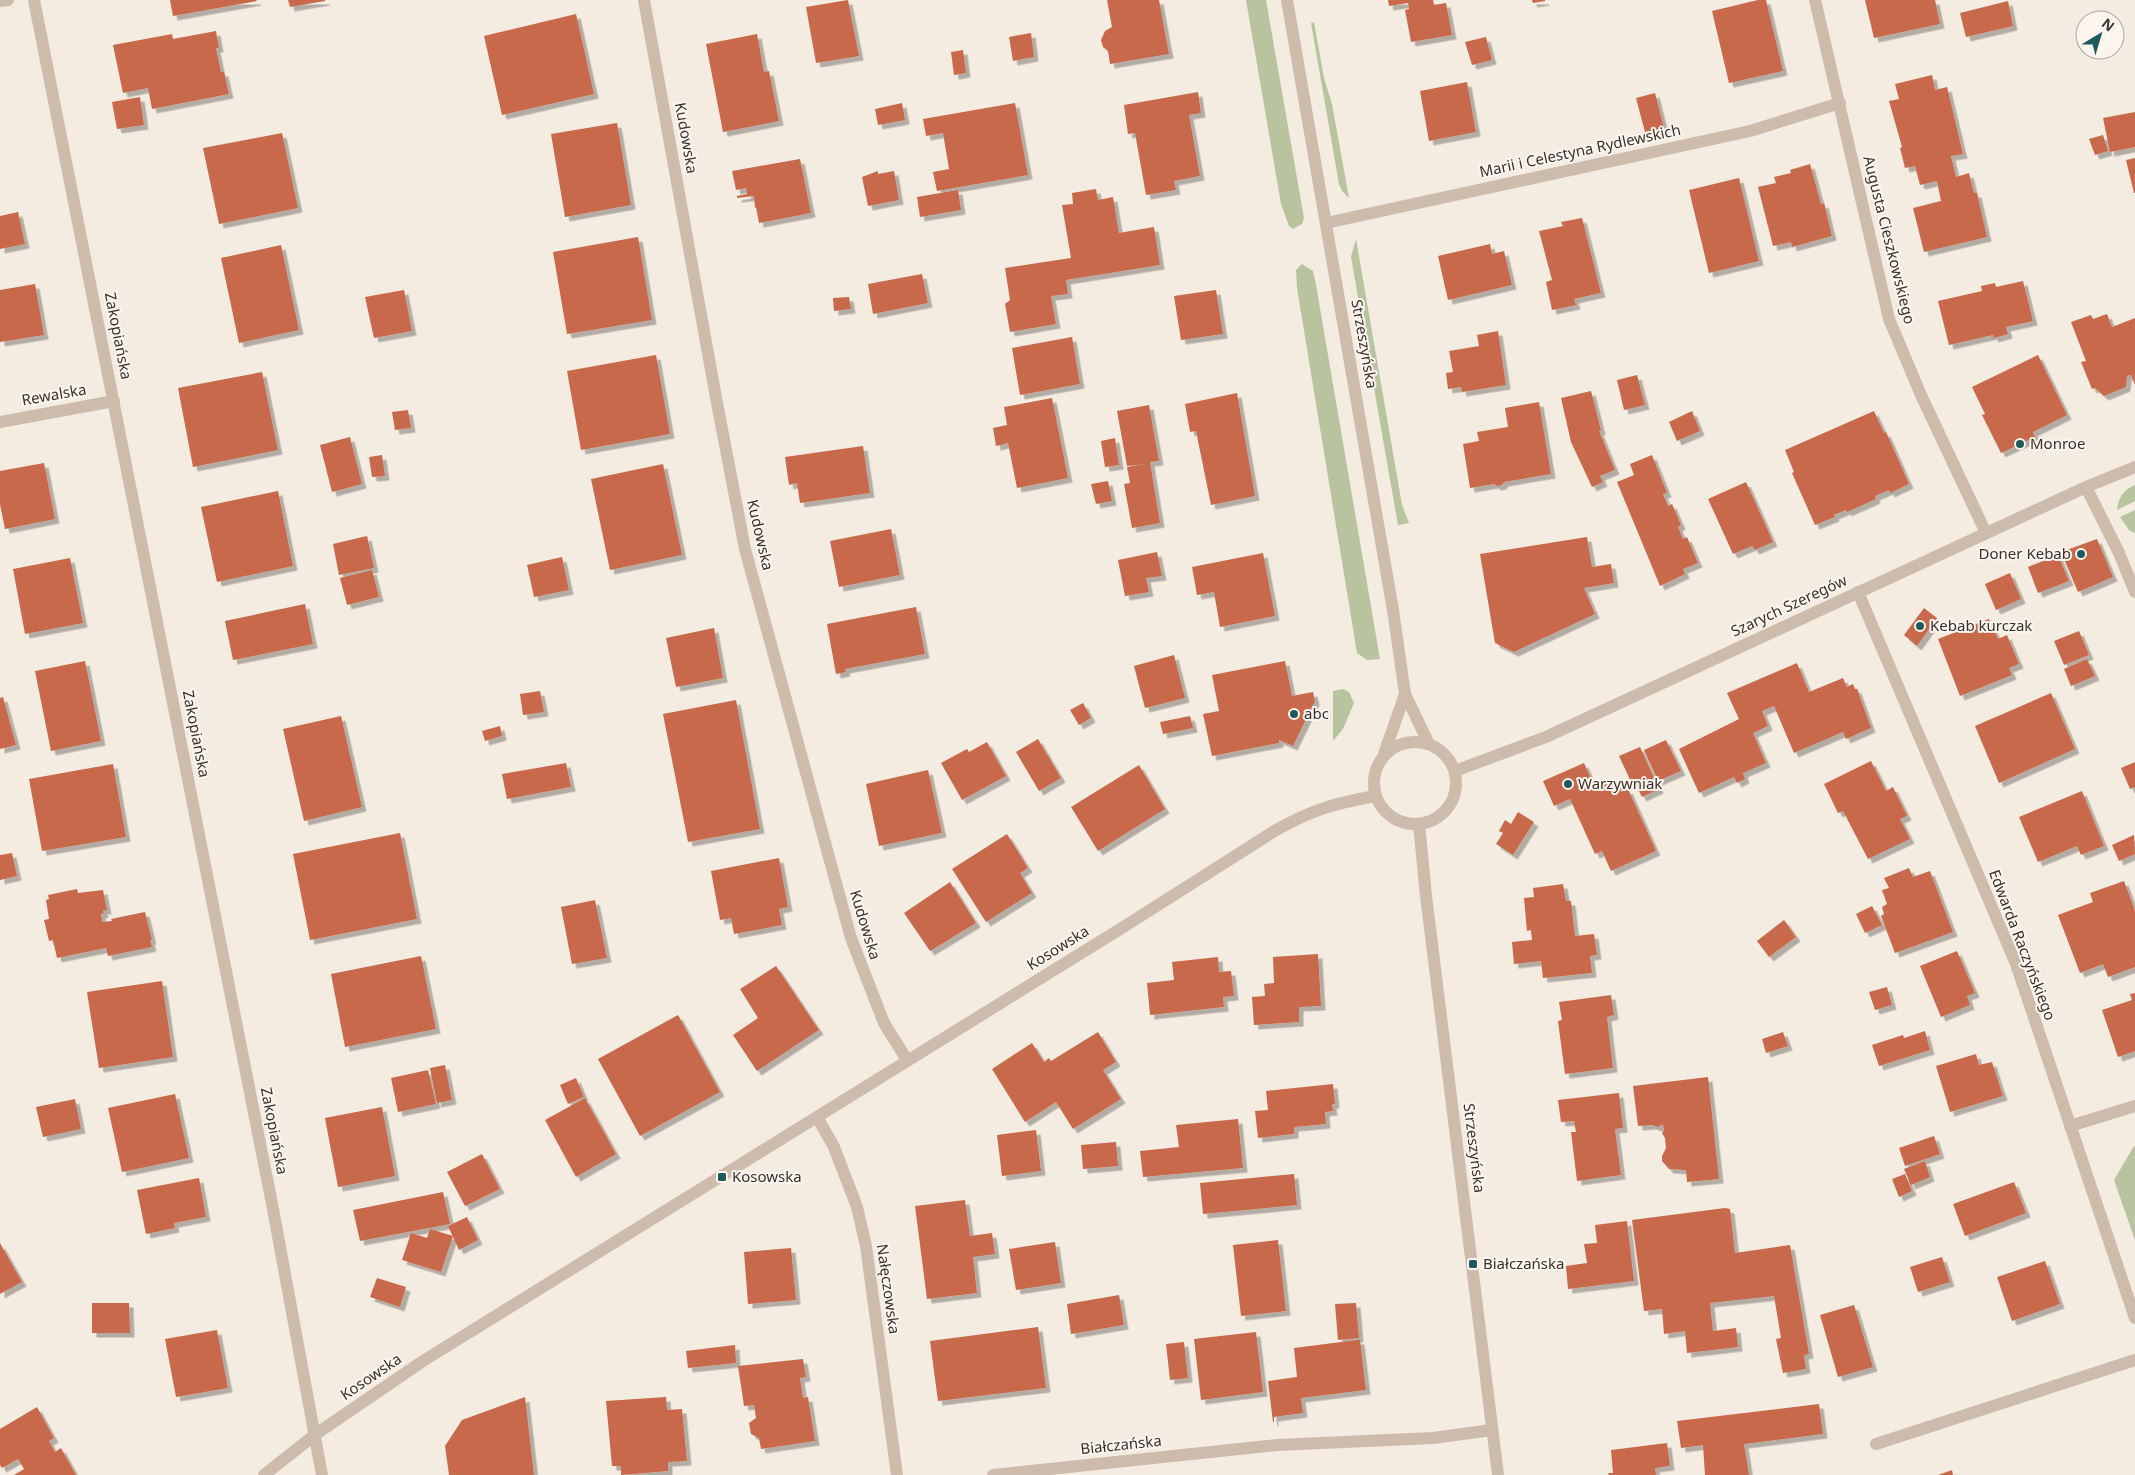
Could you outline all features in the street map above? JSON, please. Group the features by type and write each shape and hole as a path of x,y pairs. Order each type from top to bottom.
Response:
{"street":[{"path":"0,1 8,0"},
{"name":"Zakopiańska","path":"34,0 316,1434 322,1475"},
{"name":"Kudowska","path":"644,0 745,549 851,938 884,1024 907,1060"},
{"name":"Strzeszyńska","path":"1287,0 1393,610 1405,694 1430,744"},
{"name":"Augusta Cieszkowskiego","path":"1814,0 1840,103 1889,319 1921,395 1986,533"},
{"name":"Marii i Celestyna Rydlewskich","path":"1326,222 1750,131 1840,103"},
{"name":"Rewalska","path":"0,422 114,401"},
{"name":"Szarych Szeregów","path":"1455,771 1546,737 2086,487 2135,468"},
{"path":"2086,487 2119,553 2135,592"},
{"name":"Edwarda Raczyńskiego","path":"1858,592 2016,964 2135,1318"},
{"name":"Strzeszyńska","path":"1384,754 1405,694"},
{"path":"1419,741 1430,744 1446,754 1455,771 1457,782 1455,796 1449,807 1433,820 1419,824 1406,823 1392,818 1376,796 1374,774 1379,762 1384,754 1396,745 1405,742 1419,741"},
{"name":"Kosowska","path":"264,1475 316,1434 423,1361 1125,926 1276,830 1300,816 1323,807 1376,796"},
{"name":"Strzeszyńska","path":"1419,824 1426,896 1498,1475"},
{"path":"2070,1126 2135,1106"},
{"name":"Nałęczowska","path":"817,1117 834,1147 857,1207 866,1246 897,1475"},
{"path":"1876,1444 2135,1360"},
{"name":"Białczańska","path":"992,1475 1277,1445 1433,1438 1492,1430"}],"green space":[{"path":"1246,0 1266,0 1304,218 1302,224 1293,229 1289,226 1281,204"},
{"path":"1314,22 1324,78 1332,104 1349,198 1342,191 1339,184 1311,23"},
{"path":"1356,239 1402,505 1409,523 1398,525 1351,257"},
{"path":"1302,264 1313,271 1316,285 1380,659 1367,660 1357,653 1297,288 1296,270"},
{"path":"2135,485 2135,501 2117,510 2122,494"},
{"path":"2135,510 2135,533 2129,530 2120,517"},
{"path":"1343,689 1349,692 1354,703 1343,729 1333,741 1333,691"},
{"path":"2135,1146 2135,1240 2114,1180"}],"building":[{"path":"170,0 256,0 257,1 173,16"},
{"path":"288,0 325,0 325,1 290,7"},
{"path":"848,0 859,56 816,63 806,7"},
{"path":"1107,0 1159,0 1169,54 1110,64 1108,51 1103,47 1101,40 1105,31 1112,27"},
{"path":"1388,0 1433,0 1434,5 1446,3 1452,35 1411,42 1405,10 1409,9 1408,3 1389,6"},
{"path":"1532,0 1545,0 1545,1 1533,3"},
{"path":"1758,0 1766,0 1783,71 1729,83 1712,11"},
{"path":"1865,0 1935,0 1940,24 1874,38"},
{"path":"2008,1 2013,26 1966,37 1960,13"},
{"path":"576,14 594,94 502,115 484,36"},
{"path":"216,31 219,48 216,48 221,72 224,72 229,94 152,109 148,88 123,93 113,45 172,34 173,39"},
{"path":"1031,33 1034,57 1013,61 1009,37"},
{"path":"757,34 764,72 769,71 779,121 723,132 706,44"},
{"path":"1486,37 1492,60 1472,65 1465,42"},
{"path":"963,50 966,73 954,75 951,52"},
{"path":"1932,75 1935,90 1947,87 1963,154 1951,156 1956,177 1969,173 1974,193 1977,193 1987,237 1924,252 1913,208 1941,201 1937,181 1920,185 1915,166 1905,168 1900,148 1902,147 1889,101 1899,99 1895,84"},
{"path":"1467,82 1476,132 1429,141 1420,91"},
{"path":"1198,92 1201,113 1189,115 1200,176 1174,181 1176,190 1146,195 1135,133 1128,134 1124,105"},
{"path":"1655,93 1664,128 1645,132 1636,98"},
{"path":"140,97 144,125 117,129 112,102"},
{"path":"902,103 905,120 878,125 875,109"},
{"path":"1015,103 1028,175 937,191 933,172 949,169 943,133 926,136 923,119"},
{"path":"2135,112 2135,147 2110,152 2103,118"},
{"path":"617,123 631,205 565,217 551,134"},
{"path":"282,133 298,208 219,224 203,148"},
{"path":"2103,135 2108,151 2095,155 2089,139"},
{"path":"2135,158 2135,193 2134,193 2126,160"},
{"path":"800,159 811,213 759,223 754,196 737,198 737,196 747,194 746,188 736,190 732,171"},
{"path":"1810,164 1821,204 1824,203 1832,236 1792,247 1791,242 1773,246 1758,187 1776,183 1774,177 1791,173 1790,170"},
{"path":"878,171 878,174 894,171 899,200 868,206 862,177"},
{"path":"1739,178 1759,261 1709,273 1689,190"},
{"path":"1096,189 1098,200 1113,197 1119,233 1154,227 1160,265 1066,280 1068,294 1051,296 1056,324 1010,332 1005,304 1010,300 1005,268 1071,258 1062,205 1073,204 1072,193"},
{"path":"958,190 961,210 920,217 917,197"},
{"path":"18,212 25,244 0,249 0,216"},
{"path":"1582,218 1601,293 1574,299 1576,305 1552,310 1546,282 1552,280 1539,231 1563,226 1561,222"},
{"path":"638,237 652,320 567,334 553,252"},
{"path":"1490,244 1492,254 1504,251 1512,285 1448,300 1438,256"},
{"path":"281,245 299,330 239,343 221,258"},
{"path":"922,274 928,303 873,314 868,284"},
{"path":"2023,281 2033,321 2006,327 2008,334 1994,338 1993,335 1949,345 1938,301 1982,291 1981,286 1995,283 1996,287"},
{"path":"35,284 44,335 0,342 0,290"},
{"path":"404,290 412,331 374,338 365,297"},
{"path":"1216,290 1223,334 1181,340 1174,296"},
{"path":"849,297 851,309 834,311 833,298"},
{"path":"2107,314 2112,327 2135,318 2135,385 2131,375 2127,376 2126,387 2104,396 2095,388 2092,389 2081,362 2086,361 2071,322 2091,315 2093,319"},
{"path":"1498,331 1506,385 1462,392 1461,387 1448,389 1446,373 1453,372 1449,351 1479,346 1477,335"},
{"path":"1072,337 1080,384 1020,395 1012,348"},
{"path":"656,355 670,434 581,450 567,371"},
{"path":"2038,355 2067,415 2033,432 2035,437 2001,453 1982,415 1985,414 1972,387"},
{"path":"262,372 278,450 193,467 178,388"},
{"path":"1637,375 1645,405 1624,410 1617,380"},
{"path":"1591,391 1601,430 1599,431 1615,470 1600,476 1603,482 1592,487 1571,442 1561,398"},
{"path":"1237,393 1255,496 1211,505 1196,431 1190,432 1185,404"},
{"path":"1052,398 1068,478 1017,488 1008,443 996,446 993,428 1007,425 1004,407"},
{"path":"1539,402 1551,474 1504,482 1502,485 1497,486 1494,484 1470,488 1463,444 1479,441 1477,432 1508,427 1505,408"},
{"path":"1149,405 1159,461 1150,462 1160,523 1132,528 1124,484 1130,483 1127,467 1146,464 1127,466 1117,411"},
{"path":"408,410 411,428 395,430 392,412"},
{"path":"1692,411 1700,431 1677,441 1669,422"},
{"path":"1874,411 1884,433 1886,432 1909,484 1890,493 1889,490 1875,496 1876,499 1847,512 1846,510 1834,515 1835,517 1815,525 1792,473 1794,472 1785,450"},
{"path":"350,437 362,484 332,492 320,445"},
{"path":"1115,438 1119,465 1105,467 1101,441"},
{"path":"863,446 870,493 800,503 797,483 789,485 785,457"},
{"path":"382,455 385,476 372,477 369,457"},
{"path":"1652,455 1667,493 1663,494 1668,506 1672,504 1681,525 1678,527 1683,539 1687,537 1698,563 1683,569 1685,574 1660,586 1617,482 1634,475 1630,464"},
{"path":"44,463 55,519 5,529 0,504 0,471"},
{"path":"663,464 682,555 610,570 591,479"},
{"path":"1108,481 1112,501 1096,504 1091,484"},
{"path":"1746,482 1773,542 1755,550 1752,546 1733,554 1708,499"},
{"path":"278,491 293,566 217,582 201,507"},
{"path":"891,529 900,575 839,587 830,541"},
{"path":"367,536 374,568 339,575 333,544"},
{"path":"1587,537 1592,567 1611,564 1614,583 1584,588 1595,614 1514,652 1495,643 1480,554"},
{"path":"2097,539 2113,577 2078,592 2061,552"},
{"path":"1157,552 1162,576 1146,578 1149,592 1125,596 1118,560"},
{"path":"1263,553 1275,616 1220,627 1214,592 1197,595 1192,567"},
{"path":"2058,555 2069,581 2038,593 2028,567"},
{"path":"562,557 569,590 534,597 527,565"},
{"path":"70,558 83,623 25,634 13,569"},
{"path":"372,570 379,597 347,605 340,578"},
{"path":"2010,573 2021,599 1996,610 1985,584"},
{"path":"305,604 313,644 233,660 225,621"},
{"path":"916,607 925,654 845,669 846,672 836,674 827,624"},
{"path":"1924,608 1937,618 1917,646 1904,635"},
{"path":"1989,619 1998,639 2007,635 2019,664 2009,668 2012,675 1960,696 1938,639"},
{"path":"714,628 723,678 676,687 666,638"},
{"path":"2079,631 2089,655 2064,665 2054,641"},
{"path":"1174,655 1185,698 1145,708 1134,666"},
{"path":"2087,659 2095,676 2071,686 2064,669"},
{"path":"85,661 101,741 51,751 35,671"},
{"path":"1285,661 1292,696 1313,692 1315,701 1293,746 1279,740 1279,743 1212,756 1203,714 1219,711 1212,675"},
{"path":"1797,663 1809,692 1843,678 1847,687 1853,684 1855,689 1857,689 1871,728 1846,739 1843,732 1794,753 1774,706 1762,711 1768,726 1753,733 1766,763 1743,773 1745,779 1737,783 1734,777 1699,793 1679,749 1739,719 1727,693"},
{"path":"540,691 544,712 523,715 520,694"},
{"path":"2051,693 2075,749 1999,783 1975,726"},
{"path":"3,697 16,745 0,749 0,698"},
{"path":"736,700 760,829 688,842 663,714"},
{"path":"1083,703 1091,718 1079,725 1070,710"},
{"path":"341,716 362,807 304,821 283,729"},
{"path":"1190,716 1193,728 1163,734 1160,722"},
{"path":"500,726 502,736 485,741 482,731"},
{"path":"1038,739 1061,778 1039,791 1016,752"},
{"path":"1666,740 1681,771 1658,781 1644,750"},
{"path":"987,742 1006,776 962,800 941,763 967,749 969,752"},
{"path":"1640,747 1659,789 1642,797 1636,785 1633,786 1619,756"},
{"path":"1871,761 1886,791 1893,787 1907,816 1900,819 1910,839 1868,859 1843,811 1838,813 1824,784"},
{"path":"2135,762 2135,787 2130,789 2121,768"},
{"path":"566,763 571,787 507,799 502,774"},
{"path":"1584,763 1595,788 1615,779 1621,792 1628,789 1656,851 1611,871 1602,851 1595,854 1570,799 1554,806 1543,781"},
{"path":"113,764 126,837 42,851 29,779"},
{"path":"1139,765 1165,809 1098,851 1071,807"},
{"path":"928,770 942,833 879,846 866,784"},
{"path":"2082,791 2104,846 2081,855 2077,846 2038,862 2019,817"},
{"path":"1518,812 1534,822 1513,855 1496,844 1503,833 1499,831 1505,820 1511,824"},
{"path":"400,833 417,919 310,940 293,854"},
{"path":"1007,834 1028,868 1020,873 1032,893 986,922 952,869"},
{"path":"2134,835 2135,854 2119,861 2112,845"},
{"path":"12,853 17,876 0,880 0,855"},
{"path":"779,858 788,907 779,909 782,925 734,934 731,918 720,920 711,871"},
{"path":"1909,868 1913,877 1930,871 1953,932 1895,953 1881,916 1884,914 1882,907 1887,904 1882,890 1889,888 1884,878"},
{"path":"2124,881 2135,911 2135,967 2108,977 2103,964 2080,973 2058,915 2093,902 2090,893"},
{"path":"950,882 976,923 930,951 904,913"},
{"path":"1563,884 1566,901 1571,901 1575,936 1594,934 1597,955 1590,956 1592,973 1543,978 1541,961 1514,964 1512,942 1532,940 1531,930 1527,931 1524,898 1534,897 1533,888"},
{"path":"77,889 78,893 103,890 107,910 103,910 104,913 101,914 102,922 145,912 152,947 108,956 106,948 57,958 53,940 49,941 44,920 49,919 46,900 49,899 48,895"},
{"path":"595,900 607,958 572,964 561,907"},
{"path":"1872,906 1882,925 1865,933 1856,914"},
{"path":"1784,920 1796,937 1769,957 1757,941"},
{"path":"1957,951 1975,993 1967,996 1970,1005 1941,1017 1920,966"},
{"path":"1318,954 1321,1006 1299,1007 1299,1022 1254,1025 1252,997 1265,996 1264,984 1274,983 1273,957"},
{"path":"421,956 436,1029 345,1047 331,974"},
{"path":"1218,957 1219,972 1231,971 1234,996 1223,997 1224,1007 1150,1015 1147,983 1174,980 1172,962"},
{"path":"776,966 819,1030 757,1071 733,1035 758,1018 740,989"},
{"path":"162,981 173,1057 99,1068 87,992"},
{"path":"1887,987 1892,1005 1875,1010 1869,992"},
{"path":"2135,993 2135,1051 2118,1057 2102,1010 2132,1000 2130,994"},
{"path":"1611,995 1614,1015 1607,1017 1613,1068 1565,1074 1558,1021 1562,1020 1559,1002"},
{"path":"678,1015 720,1092 640,1136 598,1059"},
{"path":"1925,1031 1930,1050 1879,1066 1872,1045 1903,1035 1904,1038"},
{"path":"1098,1032 1116,1062 1103,1070 1121,1099 1073,1129 1056,1102 1025,1122 992,1069 1032,1043 1044,1062 1049,1058 1051,1061"},
{"path":"1783,1032 1788,1046 1766,1053 1762,1039"},
{"path":"1976,1054 1979,1065 1992,1062 2003,1096 1950,1112 1936,1066"},
{"path":"445,1065 452,1100 437,1103 430,1068"},
{"path":"428,1070 436,1104 398,1112 391,1078"},
{"path":"1708,1077 1719,1179 1687,1182 1686,1170 1669,1169 1662,1161 1666,1148 1665,1138 1662,1133 1664,1130 1663,1124 1658,1127 1652,1125 1638,1126 1633,1086"},
{"path":"576,1078 584,1097 568,1104 560,1085"},
{"path":"1333,1084 1335,1104 1332,1104 1333,1111 1325,1112 1326,1124 1294,1127 1294,1134 1258,1138 1255,1111 1268,1110 1266,1091"},
{"path":"1619,1093 1623,1128 1615,1129 1621,1175 1577,1181 1571,1132 1576,1132 1574,1121 1561,1122 1558,1100"},
{"path":"175,1094 189,1158 122,1172 108,1108"},
{"path":"585,1098 616,1154 576,1177 545,1120"},
{"path":"75,1099 81,1129 43,1137 36,1107"},
{"path":"382,1107 395,1176 338,1187 325,1118"},
{"path":"1238,1119 1243,1168 1143,1177 1140,1151 1179,1147 1176,1125"},
{"path":"1036,1130 1041,1171 1002,1176 997,1135"},
{"path":"1934,1136 1940,1154 1905,1166 1899,1148"},
{"path":"1116,1142 1118,1166 1083,1169 1081,1145"},
{"path":"482,1154 500,1189 465,1206 447,1172"},
{"path":"1925,1161 1930,1177 1911,1185 1904,1169"},
{"path":"1294,1174 1297,1205 1203,1214 1200,1183"},
{"path":"1905,1174 1912,1191 1899,1197 1892,1179"},
{"path":"199,1178 206,1217 174,1223 175,1228 146,1234 137,1190"},
{"path":"2014,1182 2026,1213 1965,1236 1953,1204"},
{"path":"443,1192 450,1224 360,1241 353,1210"},
{"path":"965,1200 970,1236 992,1233 995,1254 973,1257 977,1293 927,1299 915,1206"},
{"path":"1725,1208 1730,1209 1735,1253 1790,1245 1809,1354 1804,1355 1806,1369 1783,1373 1776,1339 1781,1338 1774,1296 1710,1303 1713,1331 1736,1328 1738,1347 1687,1353 1685,1331 1664,1334 1662,1309 1644,1311 1632,1220"},
{"path":"467,1217 478,1240 459,1250 448,1226"},
{"path":"1627,1221 1634,1281 1568,1289 1566,1266 1587,1263 1584,1244 1597,1243 1595,1225"},
{"path":"430,1229 453,1236 441,1272 402,1260 411,1233 427,1238"},
{"path":"1278,1240 1286,1311 1241,1316 1233,1245"},
{"path":"1055,1242 1061,1283 1016,1290 1009,1249"},
{"path":"0,1243 22,1282 0,1294"},
{"path":"791,1248 796,1300 748,1304 744,1252"},
{"path":"1942,1257 1950,1282 1918,1292 1910,1267"},
{"path":"2045,1261 2060,1304 2012,1321 1997,1277"},
{"path":"377,1278 406,1287 400,1307 370,1297"},
{"path":"1119,1295 1124,1325 1071,1334 1067,1304"},
{"path":"92,1303 129,1303 130,1333 92,1333"},
{"path":"1356,1303 1359,1338 1338,1340 1335,1304"},
{"path":"1854,1305 1873,1367 1838,1377 1820,1315"},
{"path":"1038,1327 1046,1388 938,1401 930,1341"},
{"path":"217,1330 228,1388 176,1397 165,1339"},
{"path":"1256,1332 1263,1392 1201,1400 1194,1339"},
{"path":"1360,1340 1366,1390 1301,1398 1303,1413 1274,1417 1273,1422 1268,1381 1297,1377 1294,1348"},
{"path":"1184,1342 1188,1378 1170,1380 1166,1344"},
{"path":"735,1345 736,1363 688,1368 686,1351"},
{"path":"803,1359 806,1377 800,1378 803,1398 808,1397 815,1441 761,1449 759,1438 751,1434 749,1423 756,1418 754,1405 744,1406 738,1366"},
{"path":"525,1397 534,1475 449,1475 445,1446 462,1420"},
{"path":"666,1397 667,1410 682,1409 687,1461 668,1462 668,1471 621,1475 621,1466 612,1466 606,1401"},
{"path":"1819,1404 1823,1434 1744,1444 1749,1475 1705,1475 1703,1445 1681,1448 1677,1421"},
{"path":"37,1407 54,1438 49,1441 55,1452 61,1448 76,1475 14,1475 24,1469 18,1459 2,1468 0,1465 0,1429"},
{"path":"1667,1443 1670,1466 1655,1468 1656,1475 1609,1475 1608,1473 1613,1473 1611,1450"},
{"path":"1952,1470 1953,1475 1938,1475"}],"place":[{"name":"Monroe","path":"2020,444"},
{"name":"Doner Kebab","path":"2081,554"},
{"name":"Kebab kurczak","path":"1920,626"},
{"name":"abc","path":"1294,714"},
{"name":"Warzywniak","path":"1568,784"},
{"name":"Kosowska","path":"722,1177"},
{"name":"Białczańska","path":"1473,1264"}]}
